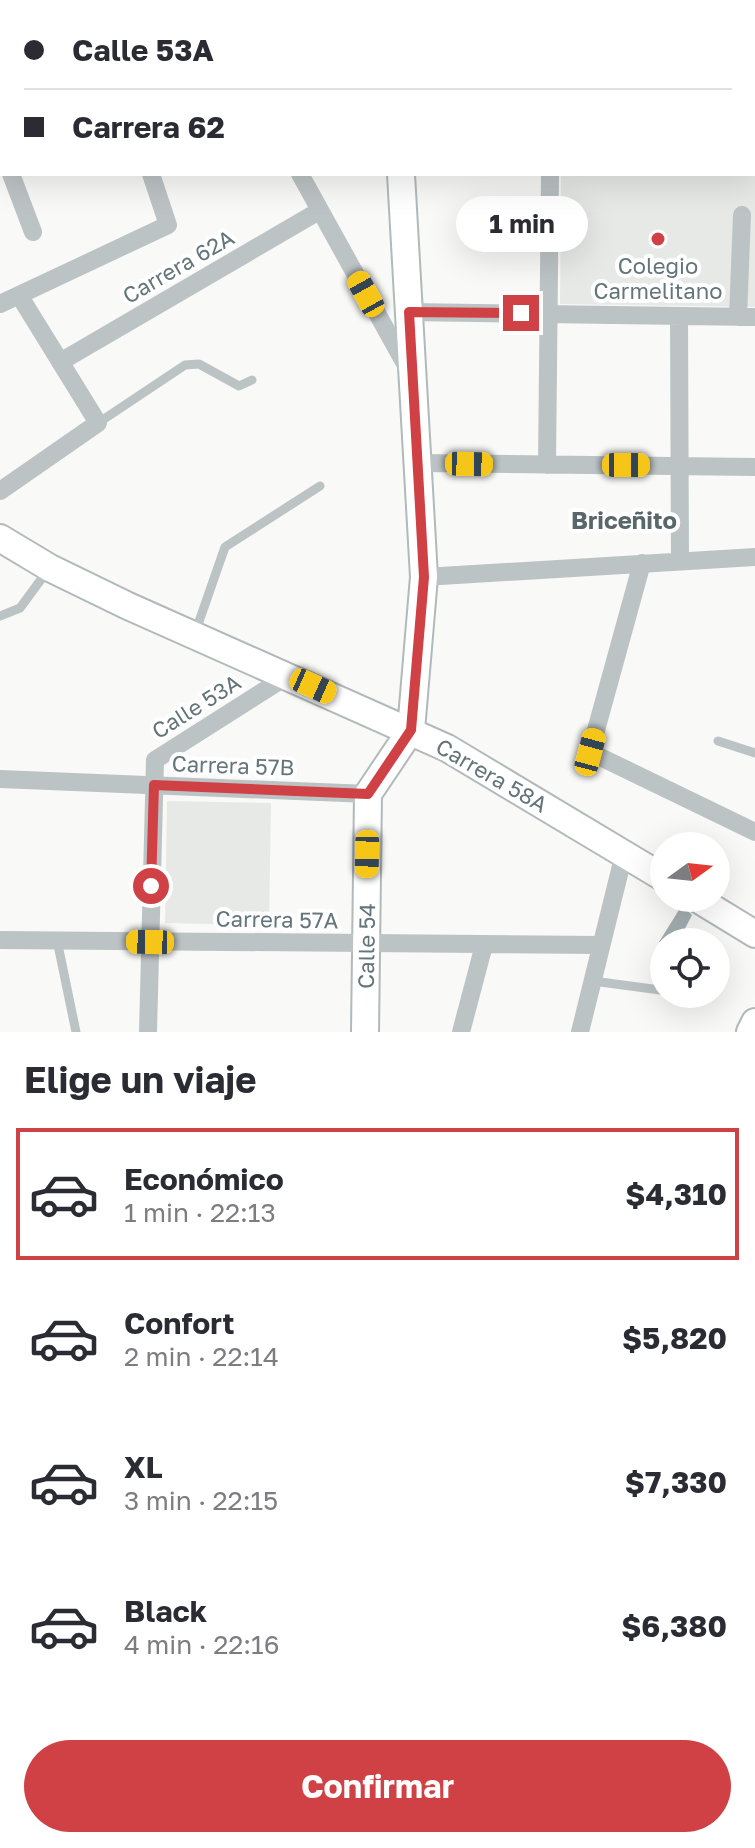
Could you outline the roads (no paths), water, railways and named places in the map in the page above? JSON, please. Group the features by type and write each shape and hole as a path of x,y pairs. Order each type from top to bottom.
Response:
{"street":[{"path":"12,176 33,232"},
{"path":"0,304 168,225 152,176"},
{"path":"301,176 413,378"},
{"path":"368,794 411,730 424,577 401,176"},
{"path":"547,465 550,176"},
{"name":"Carrera 62A","path":"60,362 319,211"},
{"path":"409,312 746,317 742,215"},
{"path":"0,491 98,423 19,295"},
{"path":"679,316 680,561"},
{"path":"418,463 755,467"},
{"name":"Carrera 58A","path":"0,538 50,568 411,730 468,760 650,870"},
{"path":"424,577 755,557"},
{"path":"642,563 590,752 755,832"},
{"name":"Calle 53A","path":"148,1032 155,760 289,675"},
{"name":"Carrera 57B","path":"0,779 368,794"},
{"name":"Calle 54","path":"365,1032 368,794"},
{"path":"580,1032 624,854"},
{"path":"719,912 755,934"},
{"name":"Carrera 57A","path":"0,940 601,945"},
{"path":"461,1032 484,945"},
{"path":"750,1032 755,1022"}],"lane":[{"path":"98,423 185,365 199,364 239,386 252,380"},
{"path":"195,635 225,547 320,486"},
{"path":"0,616 20,608 50,568"},
{"path":"718,741 755,753"},
{"path":"57,940 76,1032"},
{"path":"593,981 650,989"}],"place":[{"name":"Colegio Carmelitano","path":"658,239"}],"district":[{"name":"Briceñito","path":"624,519"}]}
